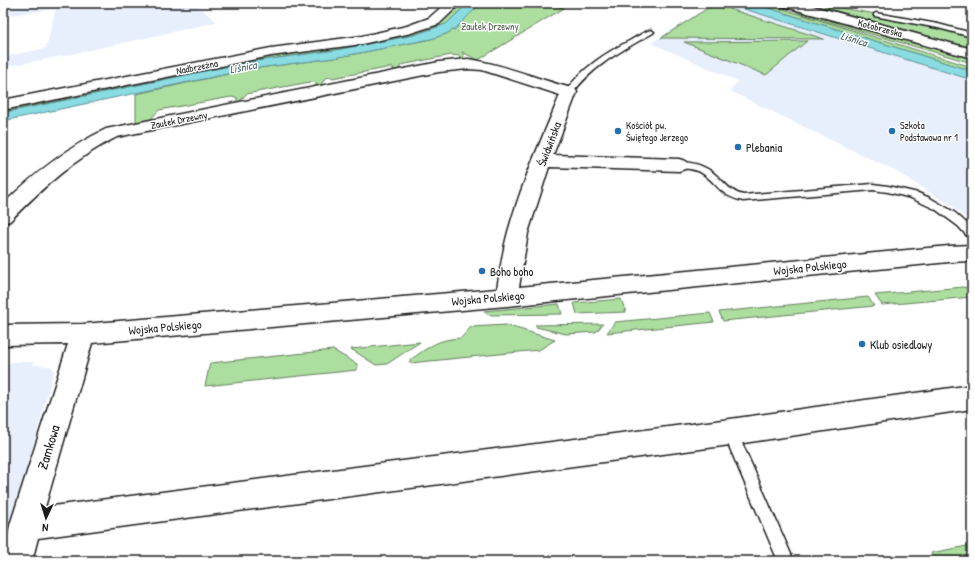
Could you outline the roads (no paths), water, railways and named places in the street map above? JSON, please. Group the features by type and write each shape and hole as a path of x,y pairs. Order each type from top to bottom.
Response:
{"street":[{"name":"Nadbrzeżna","path":"3,105 271,52 362,40 411,29 434,21 454,3"},
{"name":"Kołobrzeska","path":"787,3 972,54"},
{"name":"Zaułek Drzewny","path":"3,216 35,184 72,154 92,142 112,133 439,67 468,64 484,66 558,90 569,92"},
{"name":"Świdwińska","path":"507,297 518,232 541,161 569,92"},
{"path":"541,161 679,165"},
{"name":"Wojska Polskiego","path":"3,335 83,334 507,297 972,253"},
{"name":"Zamkowa","path":"17,561 37,483 83,334"},
{"path":"25,525 730,432 972,397"}],"lane":[{"path":"876,15 938,26 972,35"},
{"name":"Świdwińska","path":"569,92 587,70 651,32"},
{"path":"679,165 699,168 708,173 729,193 743,198 873,187 908,193 942,208 956,218 972,234"},
{"path":"730,432 786,561"}],"water":[{"name":"Liśnica","path":"468,3 481,3 456,28 446,34 431,39 334,58 251,69 3,121 3,113 249,62 336,50 414,35 446,24"},
{"name":"Liśnica","path":"725,3 752,3 972,71 972,80"}],"place":[{"name":"Kościół pw. Świętego Jerzego","path":"618,131"},
{"name":"Szkoła Podstawowa nr 1","path":"892,131"},
{"name":"Plebania","path":"738,147"},
{"name":"Boho boho","path":"482,271"},
{"name":"Klub osiedlowy","path":"862,344"}]}
